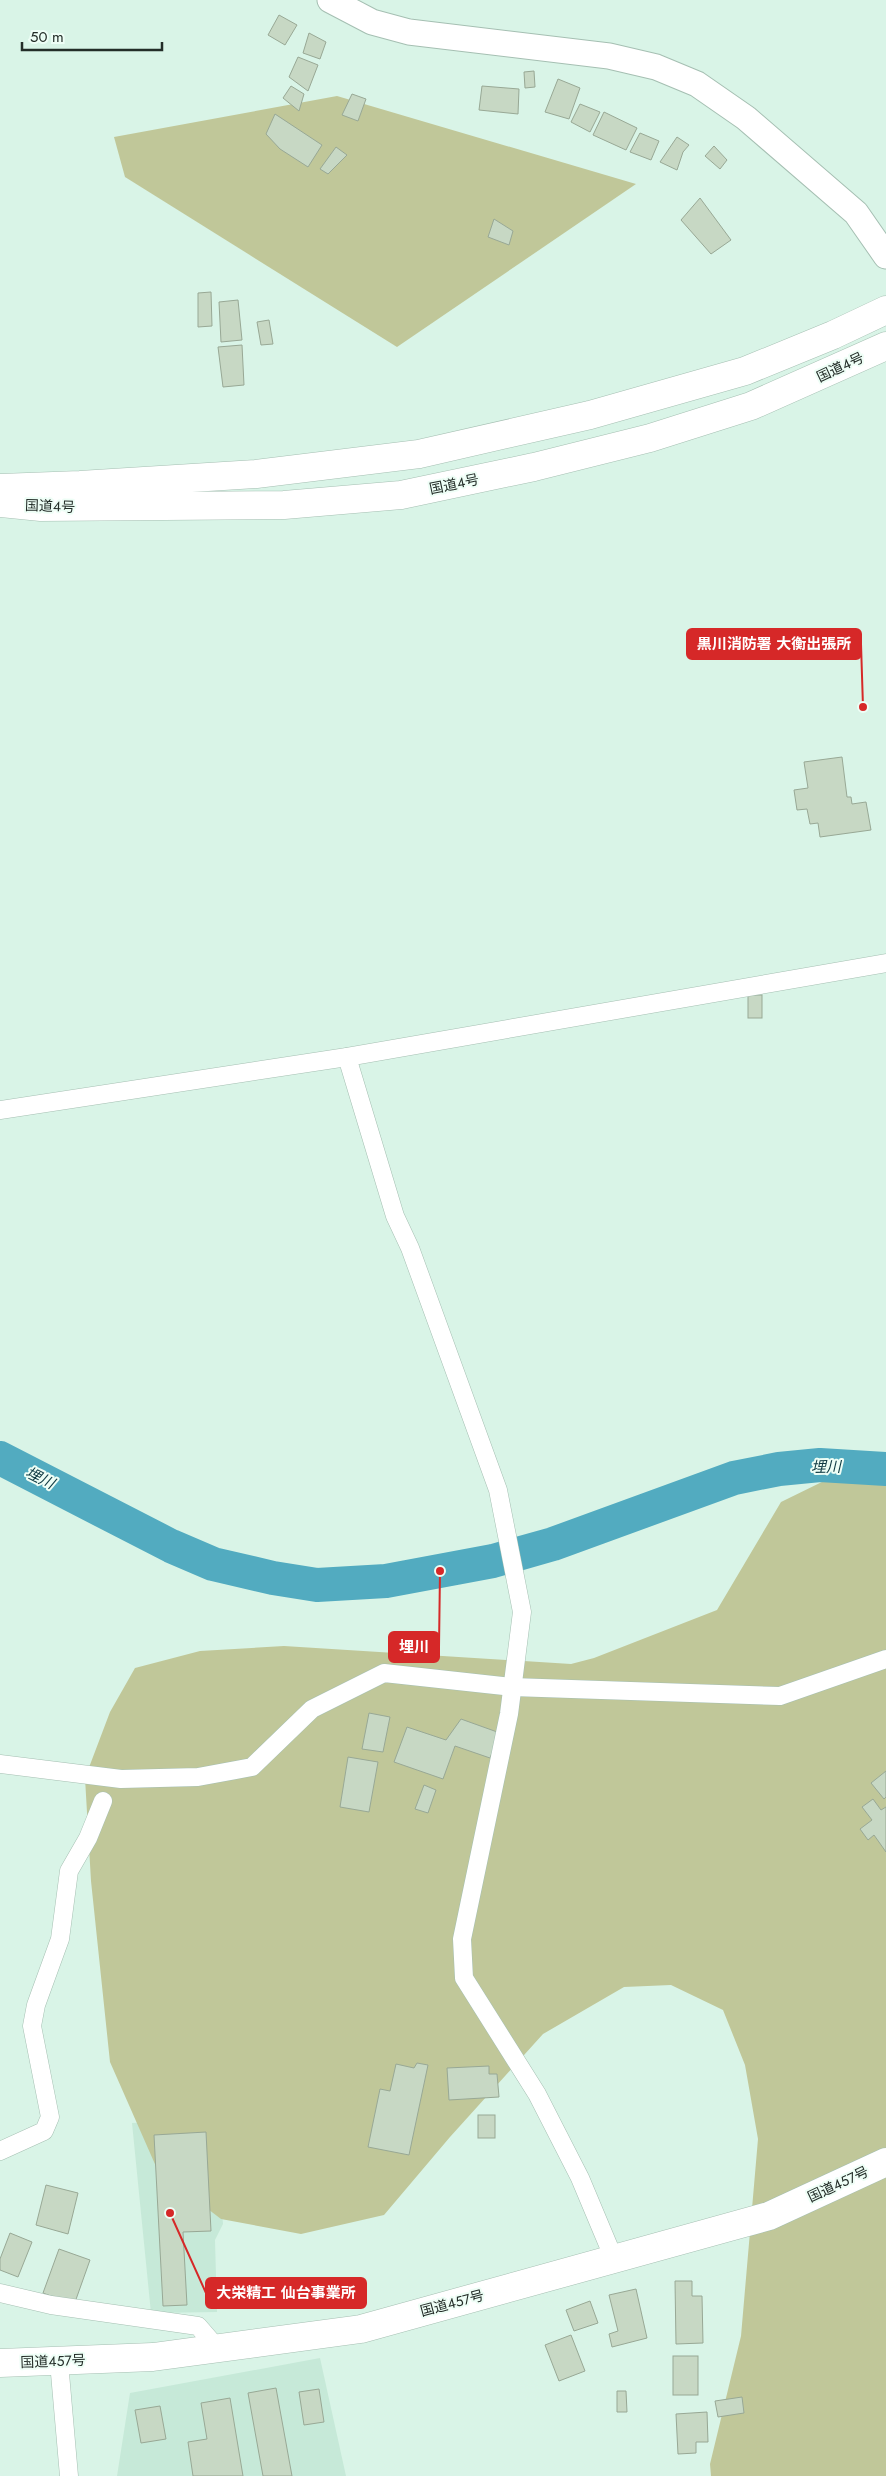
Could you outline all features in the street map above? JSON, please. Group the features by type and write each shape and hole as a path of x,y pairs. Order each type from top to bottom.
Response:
{"highway":[{"name":"国道4号","path":"0,488 256,474 419,454 590,416 745,370 832,335 886,310"},
{"name":"国道4号","path":"0,503 41,507 284,505 401,495 534,468 650,438 752,406 886,346"},
{"name":"国道457号","path":"0,2363 152,2357 361,2328 769,2216 886,2162"}],"street":[{"path":"330,0 372,22 409,32 609,56 656,67 697,84 746,118 856,213 886,256"},
{"path":"0,1110 347,1057 886,963"},
{"path":"347,1057 395,1216 410,1248 498,1490 522,1612 512,1687 489,1815 462,1939 464,1978 506,2049 537,2094 580,2178 614,2259"},
{"path":"0,1764 121,1779 198,1778 252,1767 312,1708 384,1673 512,1687 780,1696 886,1658"},
{"path":"0,2151 44,2131 50,2117 32,2026 36,2005 60,1939 69,1871 88,1838 103,1801"},
{"path":"0,2294 51,2305 198,2326 217,2348"},
{"path":"59,2362 69,2476"}],"shaded area":[{"path":"337,96 636,184 397,347 125,177 114,137"},
{"path":"886,1453 886,2476 711,2476 710,2464 741,2336 758,2139 745,2065 723,2010 671,1985 624,1987 543,2034 450,2137 384,2215 301,2234 221,2219 158,2171 110,2062 91,1881 85,1778 110,1712 135,1668 200,1651 284,1646 571,1664 594,1658 717,1610 781,1502 877,1455"},
{"path":"214,2119 223,2224 215,2240 217,2312 151,2313 132,2123"},
{"path":"320,2358 346,2476 117,2476 130,2393"}],"building":[{"path":"279,15 297,25 285,45 268,35"},
{"path":"309,33 326,42 320,59 303,53"},
{"path":"298,57 318,65 308,91 289,77"},
{"path":"534,71 535,87 525,88 524,72"},
{"path":"558,79 580,88 569,119 545,112"},
{"path":"291,86 304,94 299,111 283,98"},
{"path":"482,86 519,89 518,114 479,110"},
{"path":"352,94 366,99 358,121 342,115"},
{"path":"580,104 600,112 590,132 571,122"},
{"path":"604,112 637,128 626,150 593,135"},
{"path":"275,114 322,145 308,167 280,149 266,134"},
{"path":"640,133 659,141 651,160 630,152"},
{"path":"677,137 689,145 683,152 677,170 660,162"},
{"path":"714,146 727,160 720,169 705,156"},
{"path":"336,147 347,155 328,174 320,169"},
{"path":"700,198 731,240 711,254 681,220"},
{"path":"494,219 513,231 509,245 488,237"},
{"path":"211,292 212,326 198,327 198,293"},
{"path":"238,300 242,340 221,342 219,302"},
{"path":"269,320 273,344 261,345 257,322"},
{"path":"242,345 244,385 223,387 218,347"},
{"path":"842,757 847,797 851,797 852,804 866,802 871,830 820,837 818,823 810,824 807,809 797,810 794,790 808,788 804,762"},
{"path":"748,995 762,995 762,1018 748,1018"},
{"path":"369,1713 390,1717 383,1752 362,1749"},
{"path":"461,1719 500,1733 490,1758 455,1746 443,1779 394,1762 407,1727 446,1740"},
{"path":"348,1757 378,1762 369,1812 340,1807"},
{"path":"886,1771 886,1797 884,1799 871,1783"},
{"path":"424,1785 436,1790 428,1813 415,1809"},
{"path":"873,1799 881,1810 886,1807 886,1852 874,1835 868,1840 860,1829 872,1820 862,1807"},
{"path":"417,2063 428,2065 409,2155 368,2147 380,2089 390,2091 396,2064 414,2068"},
{"path":"489,2066 489,2074 497,2074 499,2097 449,2100 447,2068"},
{"path":"478,2115 495,2115 495,2138 478,2138"},
{"path":"206,2132 211,2231 183,2232 187,2305 163,2306 154,2135"},
{"path":"46,2185 78,2193 68,2234 36,2225"},
{"path":"10,2233 32,2242 18,2277 0,2270 0,2259"},
{"path":"59,2249 90,2260 74,2305 43,2293"},
{"path":"675,2281 692,2281 692,2296 702,2296 703,2343 676,2344"},
{"path":"636,2289 647,2338 612,2347 609,2334 618,2331 609,2295"},
{"path":"590,2301 598,2323 574,2331 566,2310"},
{"path":"571,2335 585,2371 559,2381 545,2345"},
{"path":"673,2356 698,2356 698,2395 673,2395"},
{"path":"276,2388 292,2476 263,2476 248,2393"},
{"path":"319,2389 324,2422 304,2425 299,2392"},
{"path":"617,2391 626,2391 627,2412 617,2412"},
{"path":"742,2397 744,2413 718,2417 715,2401"},
{"path":"230,2398 243,2476 193,2476 188,2442 207,2439 201,2403"},
{"path":"160,2406 166,2439 141,2443 135,2410"},
{"path":"707,2412 708,2442 696,2442 696,2453 678,2454 676,2414"}],"waterway":[{"name":"埋川","path":"0,1458 171,1546 213,1564 273,1578 317,1585 386,1581 493,1561 553,1544 734,1478 779,1469 820,1465 886,1469"}],"place":[{"name":"黒川消防署 大衡出張所","path":"863,707"},
{"name":"埋川","path":"440,1571"},
{"name":"大栄精工 仙台事業所","path":"170,2213"}]}
